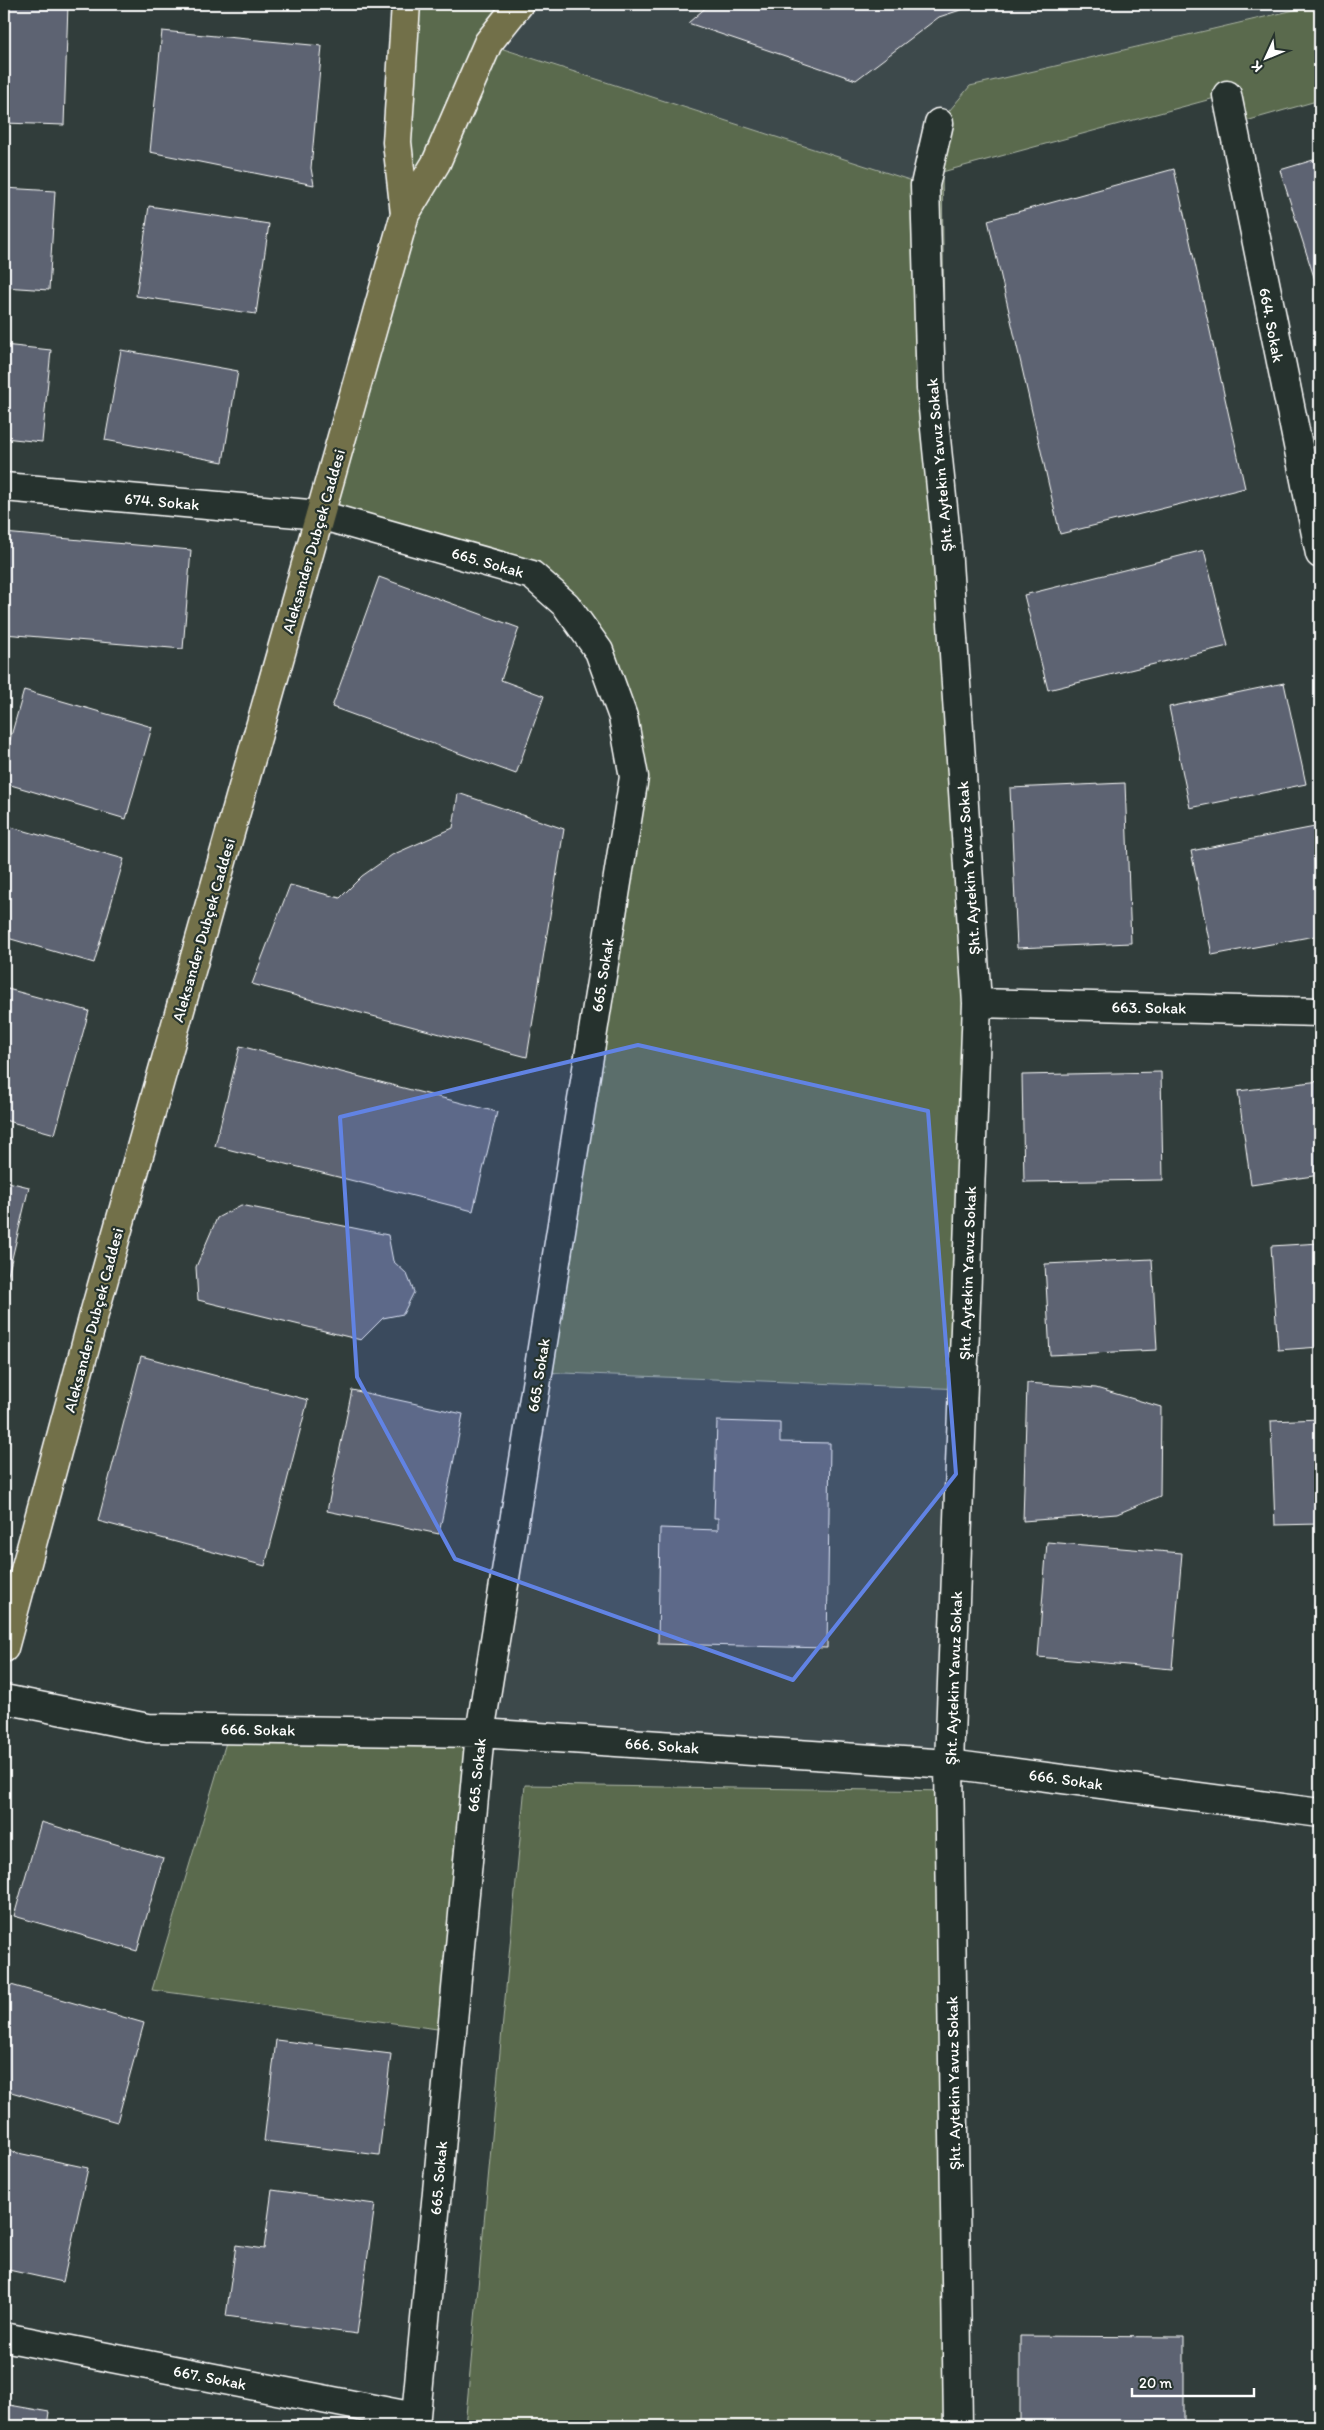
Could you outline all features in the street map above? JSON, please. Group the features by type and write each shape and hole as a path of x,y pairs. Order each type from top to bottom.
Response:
{"main road":[{"path":"405,214 397,142 406,4"},
{"path":"405,214 436,163 488,43 519,4"},
{"name":"Aleksander Dubçek Caddesi","path":"4,1648 96,1307 405,214"}],"street":[{"name":"664. Sokak","path":"1227,95 1320,554"},
{"name":"Şht. Aytekin Yavuz Sokak","path":"939,123 925,185 931,389 947,547 978,1003 950,1764 958,2426"},
{"name":"674. Sokak","path":"4,487 320,515"},
{"name":"665. Sokak","path":"320,515 532,575 566,606 599,651 623,717 634,777 480,1733 415,2422"},
{"name":"663. Sokak","path":"978,1003 1320,1012"},
{"name":"666. Sokak","path":"4,1698 148,1728 480,1733 950,1764 1320,1813"},
{"name":"667. Sokak","path":"4,2337 415,2422"}],"highlighted area":[{"path":"638,1045 928,1111 956,1474 793,1680 455,1559 357,1377 340,1117"}],"shaded area":[{"path":"519,4 1315,4 970,86 925,185 488,43"},
{"path":"538,1372 963,1389 949,1764 480,1733"}],"green space":[{"path":"406,4 519,4 488,44 925,185 939,123 970,86 1320,4 1320,100 1232,125 1226,95 942,172 947,547 977,1003 963,1389 538,1372 634,777 599,651 532,575 320,515 405,214"},
{"path":"230,1729 480,1733 452,2031 152,1990"},
{"path":"525,1785 950,1791 960,2426 465,2426"}],"building":[{"path":"4,4 68,4 64,125 4,123"},
{"path":"710,4 979,4 939,17 856,80 688,23"},
{"path":"162,31 322,46 311,168 314,185 150,152"},
{"path":"1320,158 1320,296 1280,170"},
{"path":"1174,169 1245,488 1060,534 988,220"},
{"path":"4,188 55,191 49,290 4,287"},
{"path":"149,206 269,224 256,314 136,296"},
{"path":"4,345 51,350 42,442 4,438"},
{"path":"121,350 238,371 223,462 105,440"},
{"path":"4,533 191,550 183,649 4,634"},
{"path":"1204,550 1228,646 1048,690 1024,595"},
{"path":"379,577 519,628 501,680 544,696 516,774 332,707"},
{"path":"1284,683 1306,784 1190,808 1169,707"},
{"path":"24,690 152,727 126,819 4,783 4,761"},
{"path":"1125,783 1131,943 1017,948 1010,788"},
{"path":"458,793 564,829 527,1057 252,984 290,885 340,898 362,876 392,855 453,828"},
{"path":"4,825 124,859 94,963 4,937"},
{"path":"1320,826 1320,935 1212,955 1191,851"},
{"path":"4,988 89,1011 55,1134 4,1120"},
{"path":"240,1046 497,1112 473,1211 215,1146"},
{"path":"1161,1072 1163,1180 1024,1182 1022,1075"},
{"path":"1320,1081 1320,1175 1251,1185 1238,1091"},
{"path":"4,1181 29,1187 4,1292"},
{"path":"241,1205 388,1235 393,1261 407,1274 414,1292 403,1314 383,1318 361,1340 198,1300 196,1267 217,1218"},
{"path":"1320,1243 1320,1347 1278,1350 1271,1246"},
{"path":"1152,1259 1157,1350 1050,1355 1045,1264"},
{"path":"141,1356 308,1400 265,1566 98,1521"},
{"path":"1027,1383 1096,1388 1161,1407 1160,1496 1117,1514 1023,1521"},
{"path":"352,1390 463,1414 439,1534 327,1511"},
{"path":"1320,1419 1320,1524 1275,1525 1271,1421"},
{"path":"717,1421 780,1423 780,1442 830,1443 827,1648 658,1644 660,1528 718,1530 718,1518 714,1518"},
{"path":"1047,1542 1182,1553 1172,1669 1038,1657"},
{"path":"41,1822 163,1858 137,1951 14,1916"},
{"path":"4,1983 144,2023 117,2122 4,2090"},
{"path":"276,2040 391,2054 379,2155 264,2141"},
{"path":"4,2150 88,2168 63,2282 4,2269"},
{"path":"272,2190 375,2204 357,2334 226,2316 236,2245 264,2249"},
{"path":"1020,2336 1184,2337 1184,2426 1020,2426"},
{"path":"4,2404 49,2412 47,2426 4,2426"}]}
